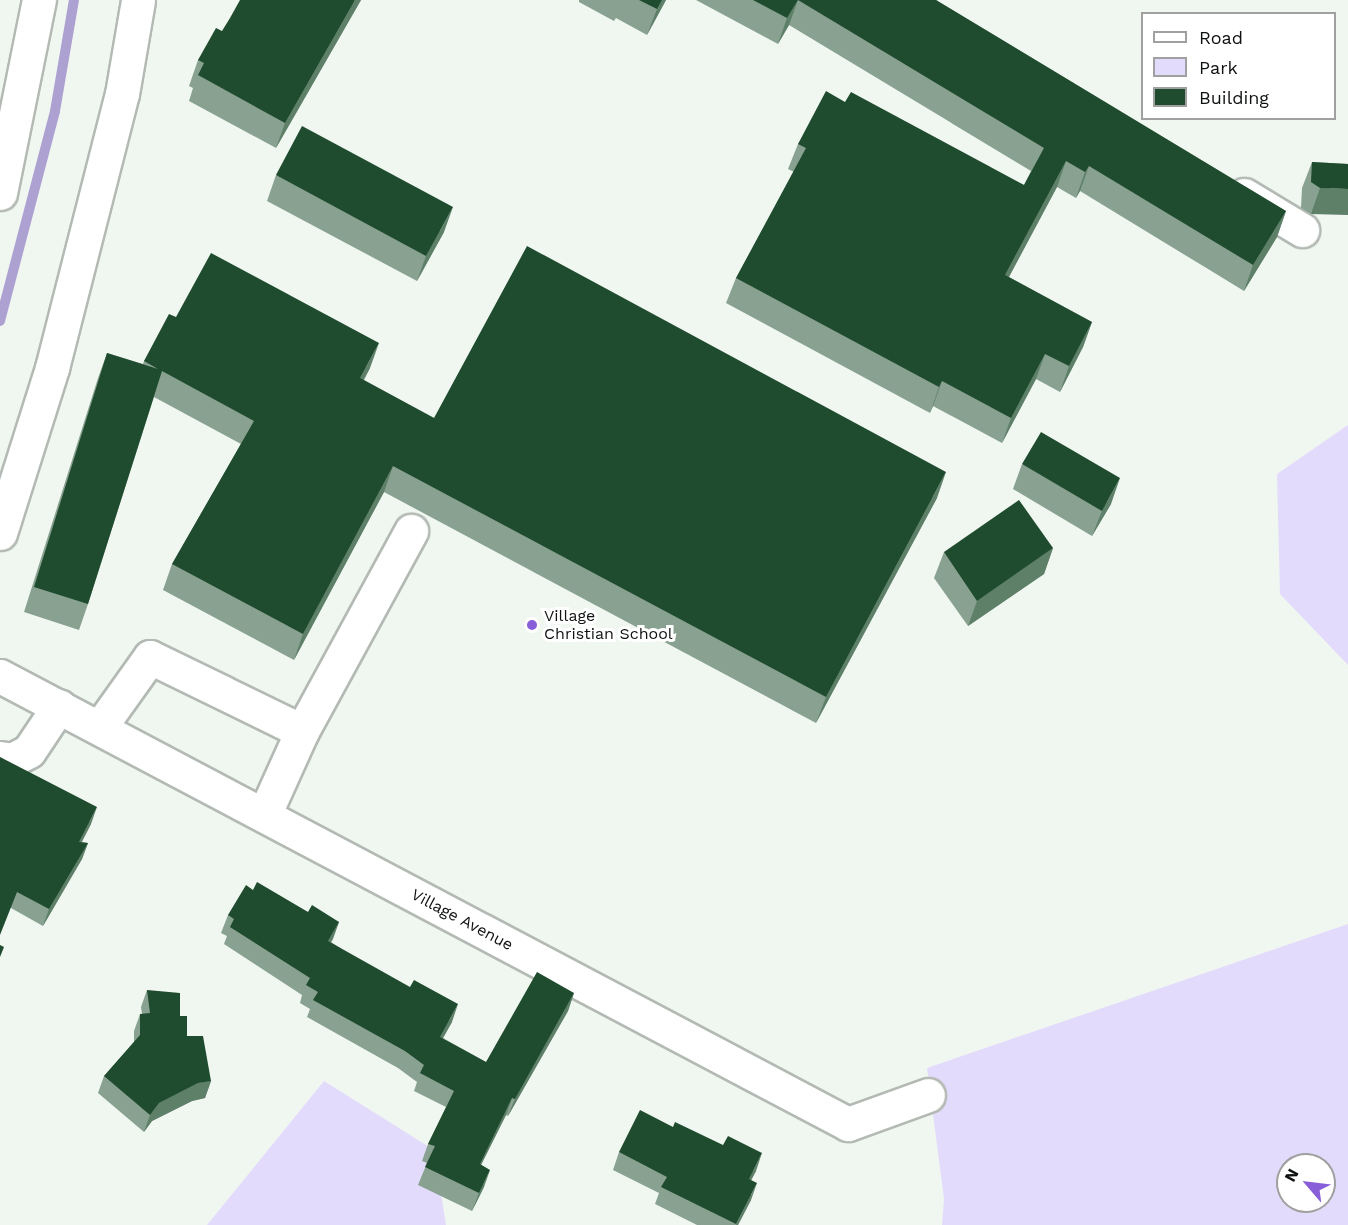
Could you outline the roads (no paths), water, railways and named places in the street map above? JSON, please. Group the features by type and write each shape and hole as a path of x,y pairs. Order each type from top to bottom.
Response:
{"street":[{"path":"0,193 39,0"},
{"path":"0,534 55,357 122,94 138,0"},
{"path":"1214,177 1302,230"},
{"path":"264,814 302,730 411,531"},
{"path":"100,727 150,657 302,730"},
{"name":"Village Avenue","path":"0,676 848,1124 928,1095"},
{"path":"0,758 12,760 29,751 59,706"}],"waterway":[{"path":"0,321 55,111 74,0"}],"place":[{"name":"Village Christian School","path":"532,625"}]}
